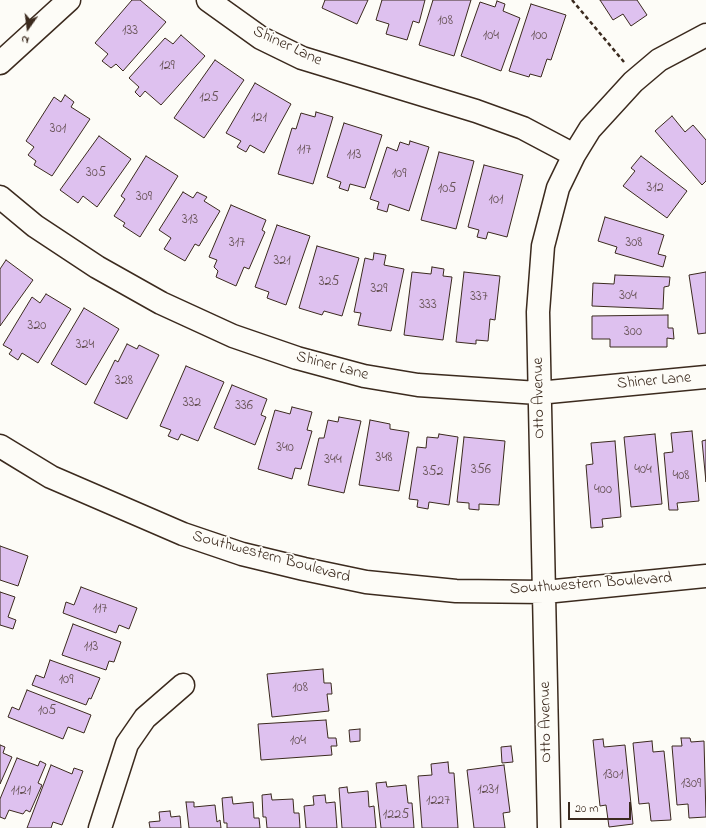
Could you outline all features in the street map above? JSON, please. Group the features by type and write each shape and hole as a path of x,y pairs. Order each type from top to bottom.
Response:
{"street":[{"path":"0,62 68,0"},
{"name":"Shiner Lane","path":"208,0 261,38 302,58 476,111 523,128 574,154"},
{"name":"Otto Avenue","path":"548,828 545,592 538,312 543,246 558,188 574,154 590,129 633,82 659,60 706,35"},
{"name":"Shiner Lane","path":"0,197 35,226 97,267 161,304 233,336 297,358 364,376 418,385 540,393 706,378"},
{"name":"Southwestern Boulevard","path":"0,446 51,477 122,509 183,534 242,554 366,582 456,591 545,592 706,576"},
{"path":"100,828 127,744 145,718 183,685"}],"path":[{"path":"572,0 624,62"}],"building":[{"path":"132,0 140,0 166,22 123,71 116,64 111,68 102,61 108,54 95,43"},
{"path":"325,0 368,0 357,24 322,8"},
{"path":"382,0 425,0 419,23 413,21 407,40 386,34 389,24 376,20"},
{"path":"433,0 471,0 454,56 419,45"},
{"path":"600,0 637,0 647,15 631,26 623,14 613,20"},
{"path":"497,1 505,4 503,11 520,18 501,71 461,56 480,2 495,7"},
{"path":"531,4 566,15 551,60 547,59 541,77 530,74 529,77 509,71"},
{"path":"181,35 205,56 161,105 145,91 140,97 135,92 139,87 129,78 165,38 173,44"},
{"path":"215,60 244,80 204,138 174,118"},
{"path":"255,83 291,104 264,153 250,145 246,152 237,147 241,141 226,133"},
{"path":"65,95 74,102 71,107 90,119 52,176 34,165 36,161 28,155 34,147 26,141 54,97 61,102"},
{"path":"316,112 333,117 313,184 278,174 292,128 296,129 301,113 315,117"},
{"path":"672,116 685,132 693,125 706,140 706,181 702,185 655,131"},
{"path":"344,123 382,135 365,188 350,184 348,191 339,188 341,182 327,177"},
{"path":"99,136 131,159 97,207 83,196 78,203 60,190"},
{"path":"410,141 429,147 409,211 389,204 387,212 377,209 379,202 370,199 387,147 397,151 400,142 409,145"},
{"path":"439,152 474,161 456,229 421,220"},
{"path":"146,156 178,176 140,237 123,226 125,223 114,216 125,199 121,196"},
{"path":"641,156 687,191 667,218 623,186 635,171 631,168"},
{"path":"484,165 523,175 507,237 488,232 486,239 477,237 479,230 468,227"},
{"path":"183,192 193,198 197,192 207,197 204,201 220,211 199,246 195,244 185,261 164,249 171,238 159,230"},
{"path":"231,205 266,220 262,230 265,232 249,269 244,267 236,286 216,277 218,271 214,267 217,260 209,257"},
{"path":"605,217 664,235 658,254 666,256 663,267 615,253 617,247 598,241"},
{"path":"277,225 310,236 286,305 267,298 269,292 255,287"},
{"path":"317,246 359,258 342,316 324,311 322,315 299,308"},
{"path":"374,253 386,255 384,265 404,269 391,331 358,325 361,313 354,312 365,258 373,260"},
{"path":"6,260 33,280 0,326 0,269"},
{"path":"432,267 444,269 443,276 452,277 443,340 404,335 412,272 431,274"},
{"path":"464,272 500,276 495,320 490,319 488,341 476,340 476,344 456,342"},
{"path":"706,272 706,333 698,334 689,275"},
{"path":"615,275 670,277 669,286 664,287 663,309 592,306 593,283 614,284"},
{"path":"46,294 71,309 38,363 22,353 18,360 9,354 12,350 3,345 32,297 40,303"},
{"path":"84,308 119,329 86,385 51,364"},
{"path":"668,315 668,328 673,328 674,339 667,338 667,347 610,347 610,339 592,339 592,316"},
{"path":"127,344 137,349 139,345 159,355 127,419 94,403 115,360 118,362"},
{"path":"186,366 224,382 198,441 181,434 178,440 168,436 171,430 160,426"},
{"path":"232,385 267,399 261,415 266,417 255,445 214,428"},
{"path":"292,407 312,412 307,430 312,431 301,469 295,468 292,479 258,469 275,410 290,414"},
{"path":"339,417 361,421 344,493 308,485 319,438 324,438 328,420 338,422"},
{"path":"370,420 390,424 390,429 409,432 399,491 359,485"},
{"path":"692,431 699,501 677,503 678,510 669,510 664,453 673,452 671,433"},
{"path":"439,434 458,437 449,505 429,502 428,509 417,507 418,500 409,499 417,447 426,448 427,437 438,438"},
{"path":"655,434 662,504 631,507 624,437"},
{"path":"464,437 505,441 499,505 479,504 479,510 469,509 469,503 457,502"},
{"path":"706,440 706,482 702,441"},
{"path":"615,441 621,517 602,519 603,527 591,528 586,465 593,464 591,443"},
{"path":"0,546 28,556 18,586 0,580"},
{"path":"81,587 137,608 129,629 119,625 116,633 63,613 66,602 74,605"},
{"path":"0,592 15,597 8,617 16,620 13,629 0,625"},
{"path":"73,624 121,642 114,662 109,661 106,670 62,655"},
{"path":"50,660 100,678 91,699 89,698 86,705 32,685 36,675 44,678"},
{"path":"323,669 324,683 331,683 332,694 327,694 329,711 272,717 267,674"},
{"path":"27,690 91,715 84,733 68,727 63,739 8,717 12,707 19,710"},
{"path":"326,720 328,738 336,738 337,746 331,746 332,755 261,760 258,724"},
{"path":"360,729 360,741 350,742 349,730"},
{"path":"681,738 690,738 691,742 704,741 706,817 689,818 688,804 677,805 672,746 682,746"},
{"path":"603,739 604,747 625,745 633,824 609,827 606,805 600,806 593,740"},
{"path":"652,741 653,752 664,751 671,820 651,821 649,803 639,804 633,743"},
{"path":"0,745 5,747 3,753 12,757 0,784"},
{"path":"511,746 513,762 502,763 501,747"},
{"path":"17,758 38,766 40,761 46,764 38,783 42,785 30,812 26,810 23,814 9,810 5,819 0,817 0,799"},
{"path":"448,762 449,773 454,773 458,828 422,828 418,776 432,775 431,764"},
{"path":"51,765 72,774 74,768 83,771 62,825 53,822 51,828 27,828"},
{"path":"504,765 510,812 503,813 505,828 474,828 467,770"},
{"path":"386,782 387,787 406,785 408,803 412,803 414,828 381,828 376,783"},
{"path":"347,787 348,793 368,791 369,807 374,806 376,828 342,828 339,788"},
{"path":"271,794 272,800 293,799 294,813 299,813 300,828 267,828 266,817 263,817 262,795"},
{"path":"325,795 326,803 335,802 337,828 306,828 304,806 314,805 313,796"},
{"path":"232,797 233,804 253,802 254,818 259,818 260,828 227,828 227,823 224,823 222,798"},
{"path":"186,802 194,802 194,807 215,805 217,822 220,820 221,828 189,828"},
{"path":"170,811 171,817 180,816 181,828 150,828 149,822 160,821 159,812"}]}
